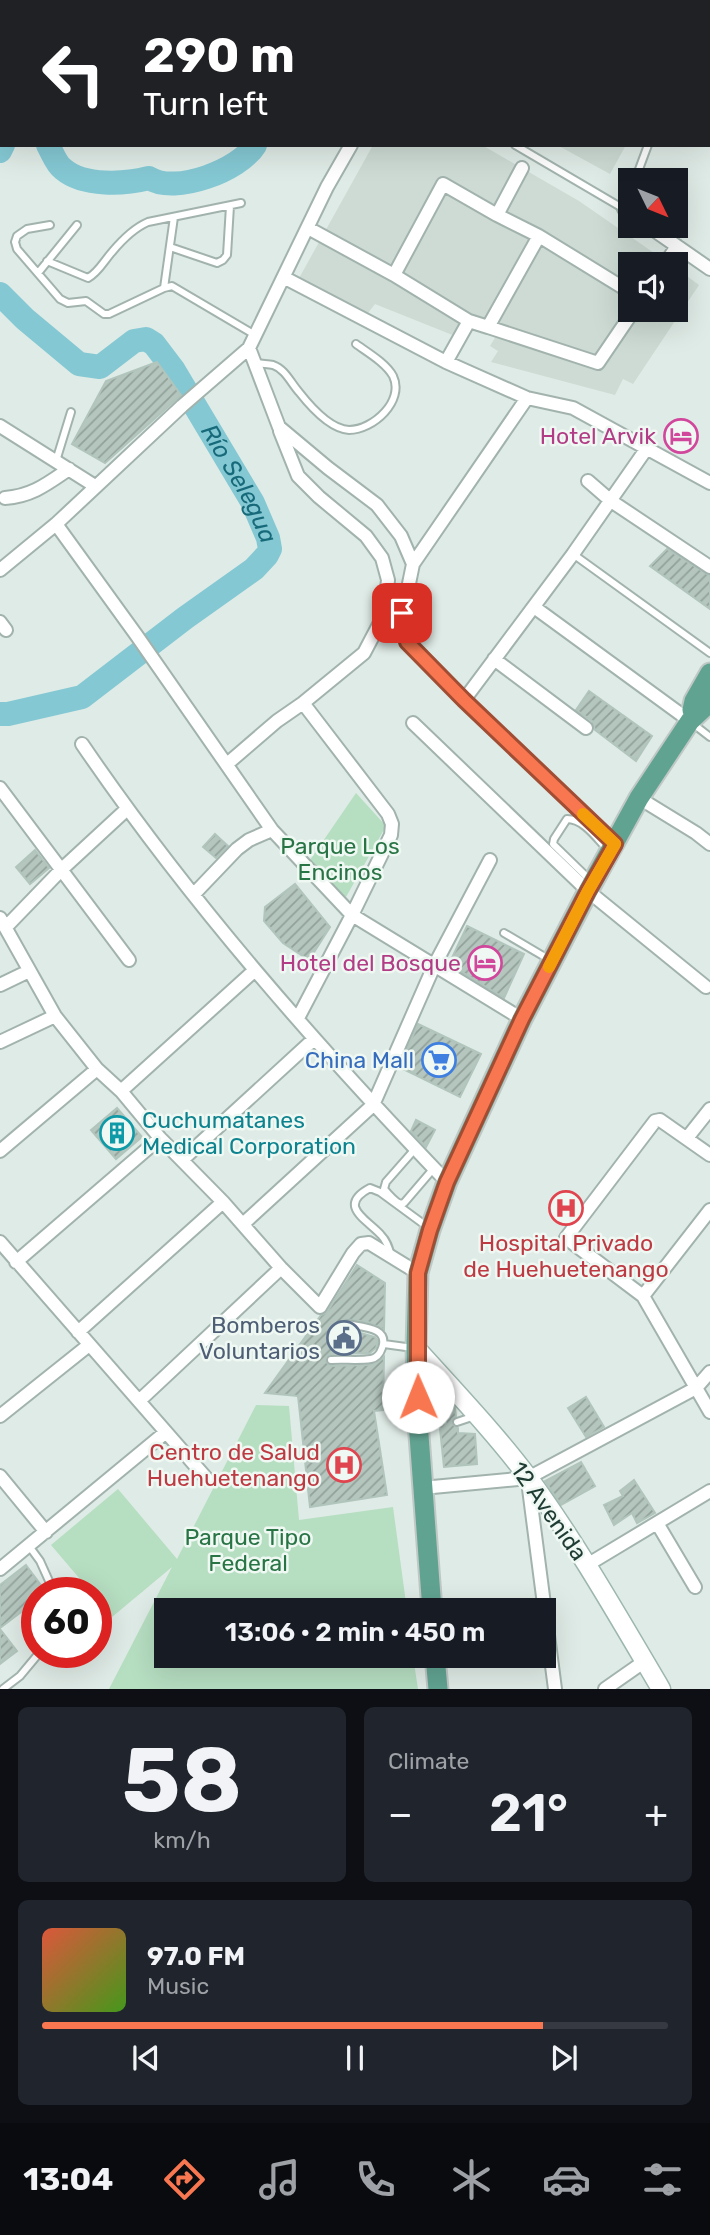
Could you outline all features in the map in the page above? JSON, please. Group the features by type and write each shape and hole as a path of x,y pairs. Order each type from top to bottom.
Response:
{"main road":[{"path":"690,721 694,701 710,673"},
{"path":"431,1598 418,1422 416,1348 418,1273 430,1230 440,1175 639,798 690,721 705,707 710,698"},
{"path":"436,1668 438,1689"}],"street":[{"path":"0,570 56,524 249,348 350,147"},
{"path":"497,215 523,168"},
{"path":"394,275 443,184 539,236 618,285"},
{"path":"308,228 394,275 469,321 598,363 626,322"},
{"path":"488,327 539,236"},
{"path":"665,238 710,269"},
{"path":"673,252 677,246"},
{"path":"285,278 446,362 527,398 573,408 710,483"},
{"path":"446,362 469,321"},
{"path":"227,764 364,653 384,615 388,580 382,558 366,536 319,498 298,476 249,348"},
{"path":"527,398 413,564 402,613 407,642 612,848"},
{"path":"0,426 95,486"},
{"path":"279,427 377,505 401,536 413,564"},
{"path":"464,700 573,554 647,448"},
{"path":"5,498 22,496 37,490 69,469"},
{"path":"588,481 611,501 710,567"},
{"path":"56,524 272,830 352,915 522,1019"},
{"path":"534,607 690,721"},
{"path":"494,659 586,728"},
{"path":"299,1018 391,835 392,824 388,814 303,703"},
{"path":"413,723 590,887 706,987"},
{"path":"82,744 127,809 256,970 373,1105 440,1175"},
{"path":"0,788 129,960"},
{"path":"639,798 710,844"},
{"path":"127,809 3,923 55,1016 97,1069 121,1091 160,1138 320,1307 361,1244 369,1243 418,1273"},
{"path":"194,894 237,849 249,840 272,830"},
{"path":"243,1224 373,1105 434,966 491,860"},
{"path":"121,1091 256,970"},
{"path":"0,985 29,971"},
{"path":"0,1042 55,1016"},
{"path":"182,1160 314,1039"},
{"path":"0,1151 97,1069"},
{"path":"687,1138 710,1109"},
{"path":"710,1155 660,1121 652,1122 566,1237 643,1296 710,1412"},
{"path":"16,1262 160,1138"},
{"path":"78,1332 223,1202"},
{"path":"643,1296 710,1210"},
{"path":"0,1244 207,1479"},
{"path":"139,1401 281,1268"},
{"path":"0,1416 89,1345"},
{"name":"12 Avenida","path":"416,1348 477,1415 528,1478 587,1565 661,1689"},
{"path":"422,1488 528,1478 696,1388 710,1372"},
{"path":"0,1569 166,1432"},
{"path":"0,1476 46,1532"},
{"path":"528,1478 555,1689"},
{"path":"587,1565 710,1491"},
{"path":"657,1523 695,1587"},
{"path":"605,1689 645,1661"}],"lane":[{"path":"518,147 618,206"},
{"path":"639,168 647,147"},
{"path":"47,261 88,278 141,225 241,203"},
{"path":"170,247 216,263 223,260 227,255 230,206"},
{"path":"164,288 174,216"},
{"path":"50,225 27,229 17,236 15,242 17,249 60,299 68,303 86,301 104,314 109,314 172,286 255,335"},
{"path":"38,273 77,225"},
{"path":"255,363 274,366 280,370 317,412 329,421 345,430 362,429 376,421 396,395 393,376 356,344"},
{"path":"56,461 71,412"},
{"path":"573,554 710,653"},
{"path":"690,721 710,737"},
{"path":"563,862 553,844 567,819 583,824 612,848"},
{"path":"504,933 552,961"},
{"path":"415,1149 386,1182 384,1189 388,1194 400,1205 440,1175"},
{"path":"391,1256 386,1240 356,1212 358,1197 366,1189 376,1190 430,1230"},
{"path":"331,1360 373,1359 384,1344 380,1332 347,1324"},
{"path":"384,1344 416,1348"},
{"path":"457,1422 477,1415"},
{"path":"418,1422 440,1423"},
{"path":"29,1546 47,1577"},
{"path":"3,1689 27,1668"}],"shaded area":[{"path":"372,147 485,147 579,201 618,228 618,238 632,238 653,252 618,252 618,322 674,322 633,384 623,379 615,395 491,362 498,351 490,346 496,336 476,325 465,340 375,304 365,317 298,280"},
{"path":"561,147 625,147 610,174"},
{"path":"688,277 699,285 688,302"}],"green space":[{"name":"Parque Los Encinos","path":"356,793 386,826 346,897 308,863"},
{"name":"Parque Tipo Federal","path":"256,1405 289,1406 299,1520 393,1507 405,1598 156,1598 172,1567 112,1617 112,1577 78,1577 51,1545 118,1489 177,1559"},
{"name":"Parque Tipo Federal","path":"154,1602 154,1668 415,1668 418,1689 109,1689"}],"building":[{"path":"157,362 181,395 105,463 72,444 106,381"},
{"path":"667,549 710,576 710,609 650,566"},
{"path":"589,691 652,736 636,761 595,730 592,721 576,710"},
{"path":"215,834 228,846 216,858 203,847"},
{"path":"35,850 49,868 30,884 16,867"},
{"path":"295,884 330,927 309,960 283,943 264,921 265,907"},
{"name":"Hotel del Bosque","path":"467,926 524,954 504,998 449,964"},
{"name":"China Mall","path":"418,1024 481,1054 460,1097 399,1067"},
{"name":"Cuchumatanes Medical Corporation","path":"117,1108 142,1137 116,1159 91,1130"},
{"path":"416,1120 435,1130 426,1147 411,1131"},
{"name":"Bomberos Voluntarios","path":"357,1265 385,1283 384,1330 368,1322 344,1319 343,1328 375,1337 378,1341 376,1348 370,1353 330,1354 325,1361 331,1366 366,1365 377,1363 384,1357 383,1410 374,1411 387,1495 310,1507 298,1396 265,1393 321,1315 327,1312"},
{"path":"586,1397 604,1427 586,1437 568,1408"},
{"path":"451,1403 456,1416 451,1423 458,1428 458,1433 475,1434 477,1464 444,1467 440,1429 446,1423 439,1417 438,1404"},
{"path":"581,1462 595,1486 561,1505 545,1481"},
{"path":"634,1480 655,1513 637,1523 632,1513 614,1525 604,1505 623,1496 620,1491"},
{"path":"26,1565 35,1577 21,1577 21,1612 0,1628 0,1585"},
{"path":"0,1629 17,1651 0,1664"}],"waterway":[{"name":"Río Selegua","path":"0,151 2,147"},
{"name":"Río Selegua","path":"49,147 61,167 82,179 117,183 149,178 174,184 190,182 222,171 236,163 253,147"},
{"name":"Río Selegua","path":"0,294 25,319 79,364 100,367 134,341 146,339 154,344 173,369 253,503 270,549 254,569 82,697 0,714"}],"slow traffic":[{"path":"549,967 615,844 583,814"}],"place":[{"name":"Hotel Arvik","path":"681,436"},
{"name":"Hotel del Bosque","path":"485,963"},
{"name":"China Mall","path":"439,1060"},
{"name":"Cuchumatanes Medical Corporation","path":"117,1133"},
{"name":"Hospital Privado de Huehuetenango","path":"566,1208"},
{"name":"Bomberos Voluntarios","path":"344,1338"},
{"name":"Centro de Salud Huehuetenango","path":"344,1465"}],"route":[{"path":"402,613 407,642 615,844 522,1019 447,1182 418,1273 418,1397"}]}
